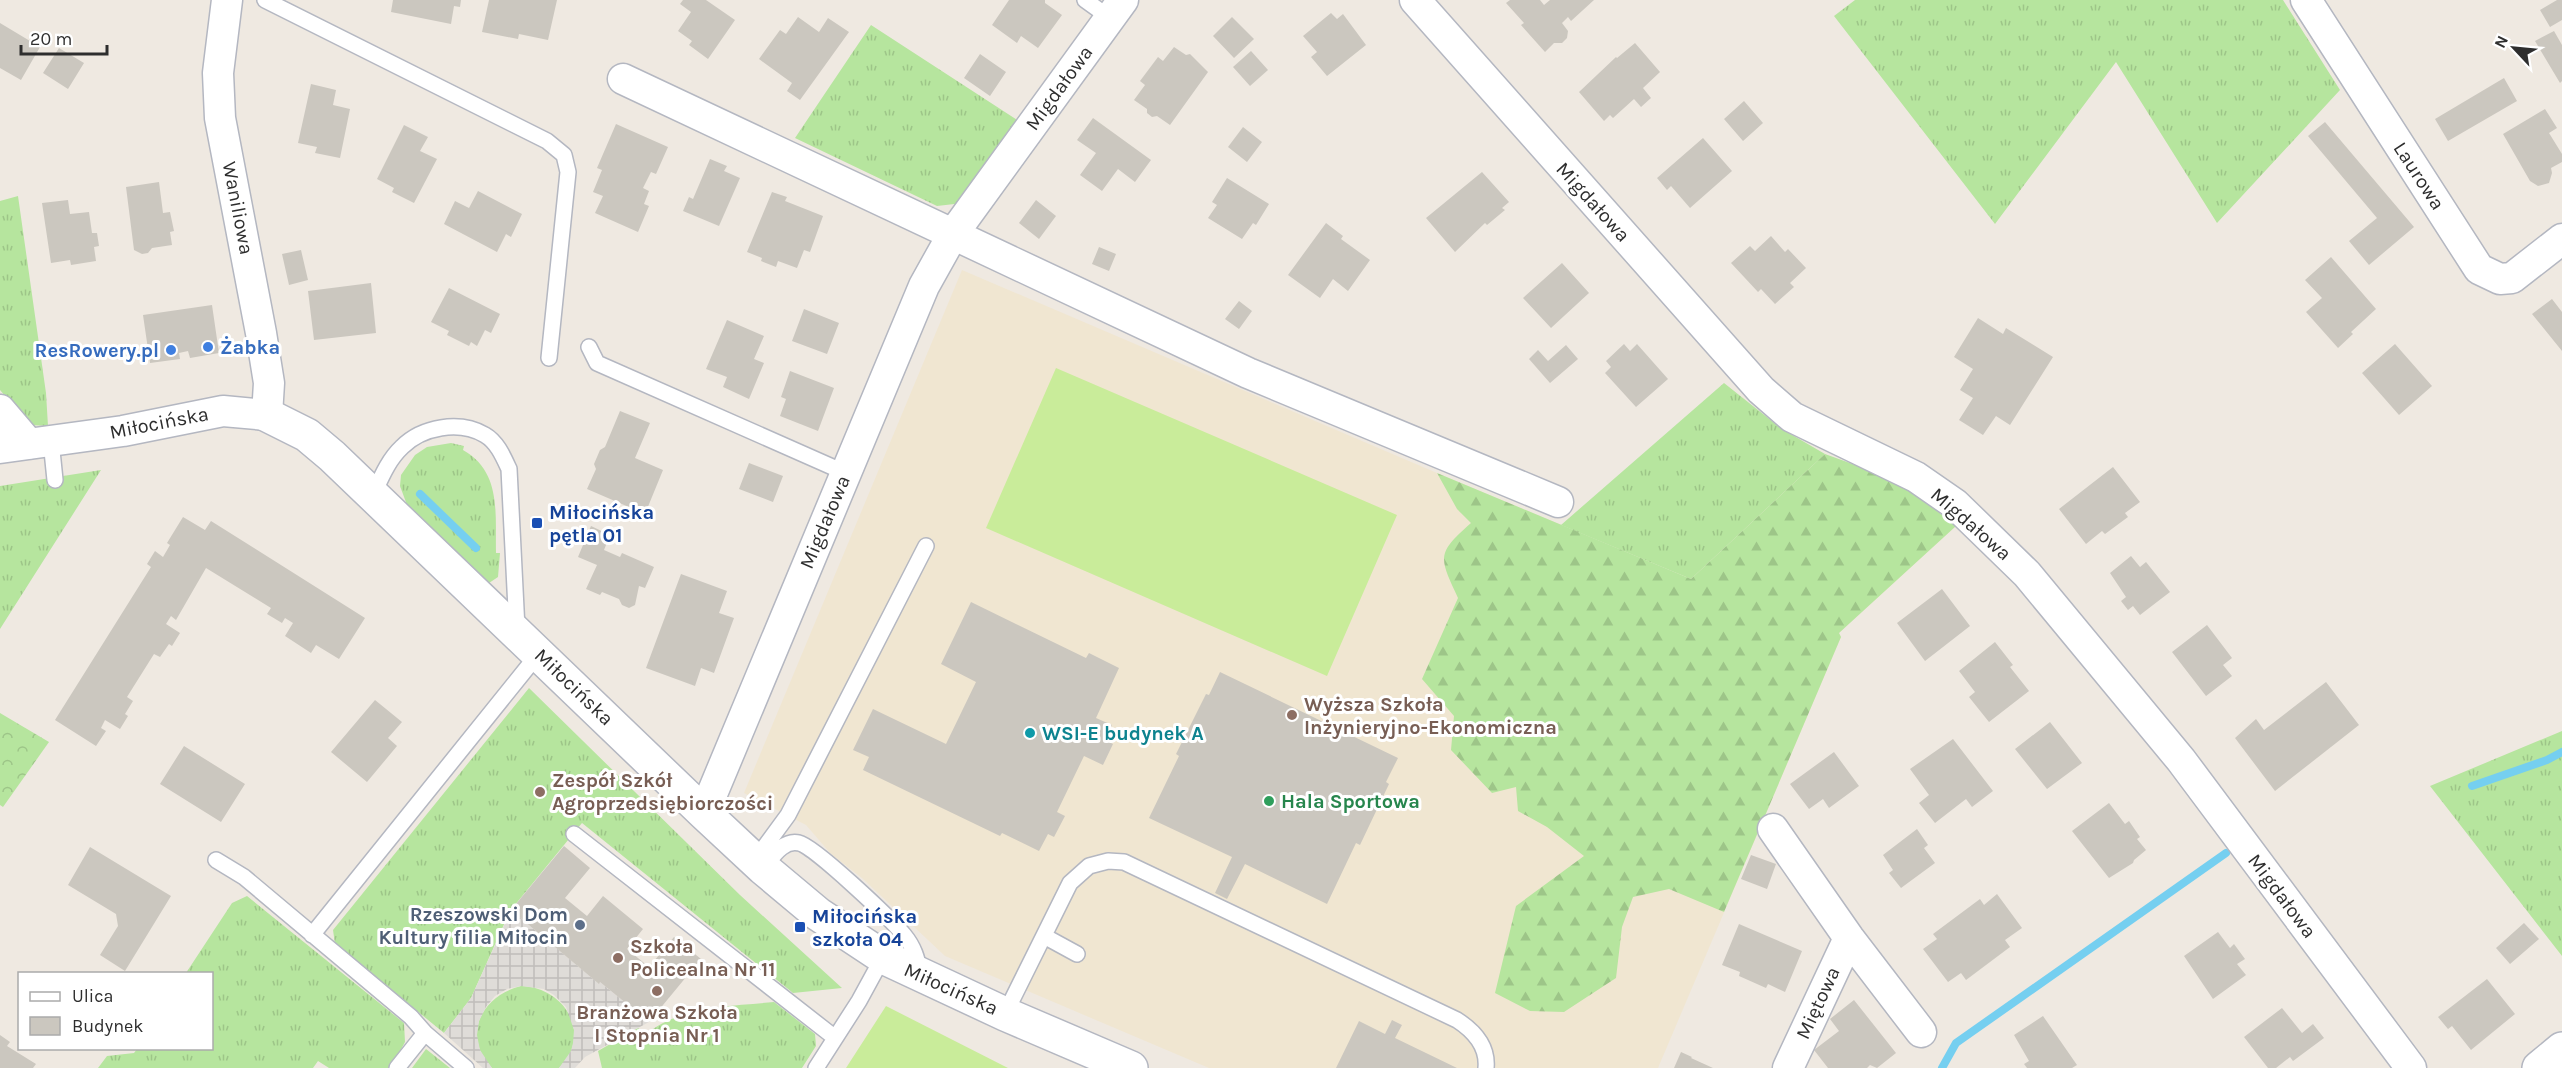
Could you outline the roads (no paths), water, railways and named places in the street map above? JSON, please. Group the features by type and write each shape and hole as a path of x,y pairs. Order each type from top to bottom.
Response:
{"street":[{"name":"Waniliowa","path":"227,0 218,74 220,118 269,383 267,415"},
{"name":"Migdałowa","path":"1415,0 1761,390 1792,417 1916,477 1955,504 2027,574 2181,760 2411,1068"},
{"name":"Laurowa","path":"2306,0 2479,269 2500,279 2512,278 2562,239"},
{"name":"Migdałowa","path":"704,813 924,286 953,234 1117,9"},
{"path":"622,79 1248,373 1558,502"},
{"path":"0,410 40,442"},
{"name":"Miłocińska","path":"0,448 123,431 223,411 267,415 307,435 528,642 704,813 818,914 883,957 920,976 1131,1068"},
{"name":"Miętowa","path":"1773,829 1849,938 1921,1032"},
{"name":"Miętowa","path":"1788,1068 1849,938"},
{"path":"2539,1068 2562,1049"}],"lane":[{"path":"265,0 547,141 564,155 568,172 549,358"},
{"path":"1085,0 1117,9"},
{"path":"588,347 597,363 846,473"},
{"path":"312,935 528,642 509,468 501,450 484,435 463,428 439,428 417,434 401,447 387,465 373,495"},
{"path":"40,442 55,480"},
{"path":"759,864 788,815 926,546"},
{"path":"574,834 834,1037"},
{"path":"759,864 788,844 798,843 807,846 850,882 904,935 916,954 920,976"},
{"path":"216,860 244,877 411,1017 424,1033 466,1068"},
{"path":"1005,1014 1076,876 1098,863 1124,862 1457,1020 1481,1044 1486,1058 1486,1068"},
{"path":"1044,936 1077,954"},
{"path":"816,1068 859,1001 883,957"},
{"path":"397,1068 424,1033"}],"waterway":[{"path":"420,494 476,548"},
{"path":"2472,786 2547,760 2562,752"},
{"path":"1942,1068 1956,1043 2226,853"}],"place":[{"name":"Żabka","path":"208,347"},
{"name":"ResRowery.pl","path":"171,350"},
{"name":"Miłocińska pętla 01","path":"537,523"},
{"name":"Wyższa Szkoła Inżynieryjno-Ekonomiczna","path":"1292,715"},
{"name":"WSI-E budynek A","path":"1030,733"},
{"name":"Zespół Szkół Agroprzedsiębiorczości","path":"540,792"},
{"name":"Hala Sportowa","path":"1269,801"},
{"name":"Rzeszowski Dom Kultury filia Miłocin","path":"580,925"},
{"name":"Miłocińska szkoła 04","path":"800,927"},
{"name":"Szkoła Policealna Nr 11","path":"618,958"},
{"name":"Branżowa Szkoła I Stopnia Nr 1","path":"657,991"}]}
